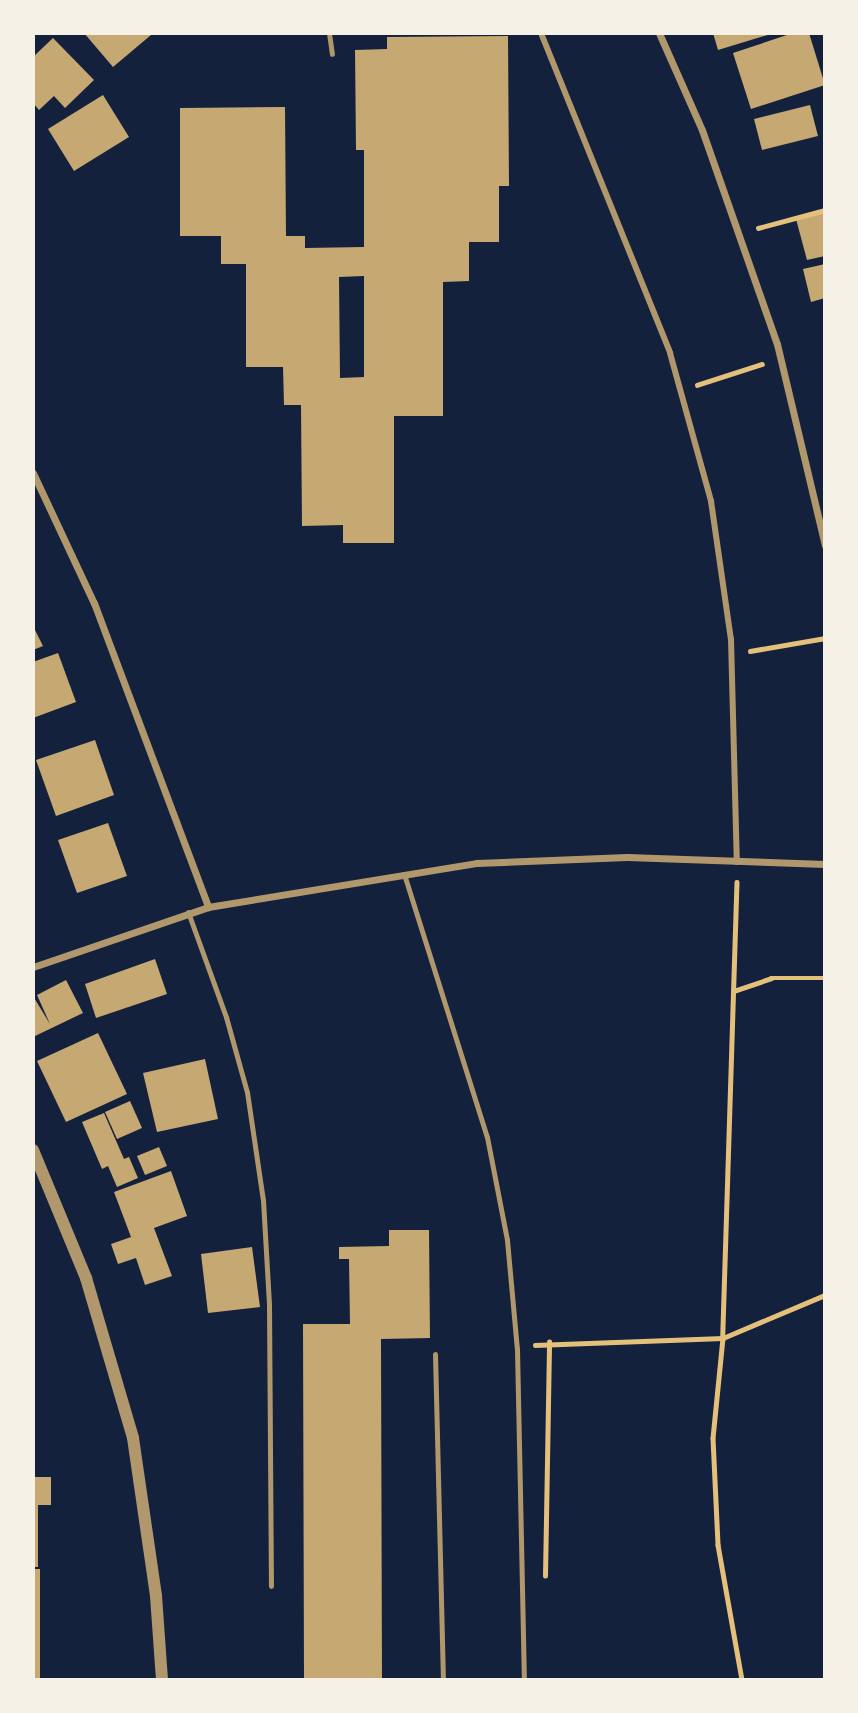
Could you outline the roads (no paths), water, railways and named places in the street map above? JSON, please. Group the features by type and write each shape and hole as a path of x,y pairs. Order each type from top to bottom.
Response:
{"street":[{"path":"541,33 611,200 680,391 711,501 731,654 737,862"},
{"path":"659,33 702,130 781,359 825,545"},
{"path":"33,473 94,603 208,907"},
{"path":"33,967 208,907 477,863 627,857 825,864"},
{"path":"33,1150 86,1278 133,1438 156,1596 162,1680"}],"lane":[{"path":"329,33 332,54"},
{"path":"404,874 487,1137 507,1240 517,1349 524,1680"},
{"path":"188,912 226,1017 247,1092 263,1200 270,1305 271,1586"},
{"path":"435,1354 443,1680"}]}
